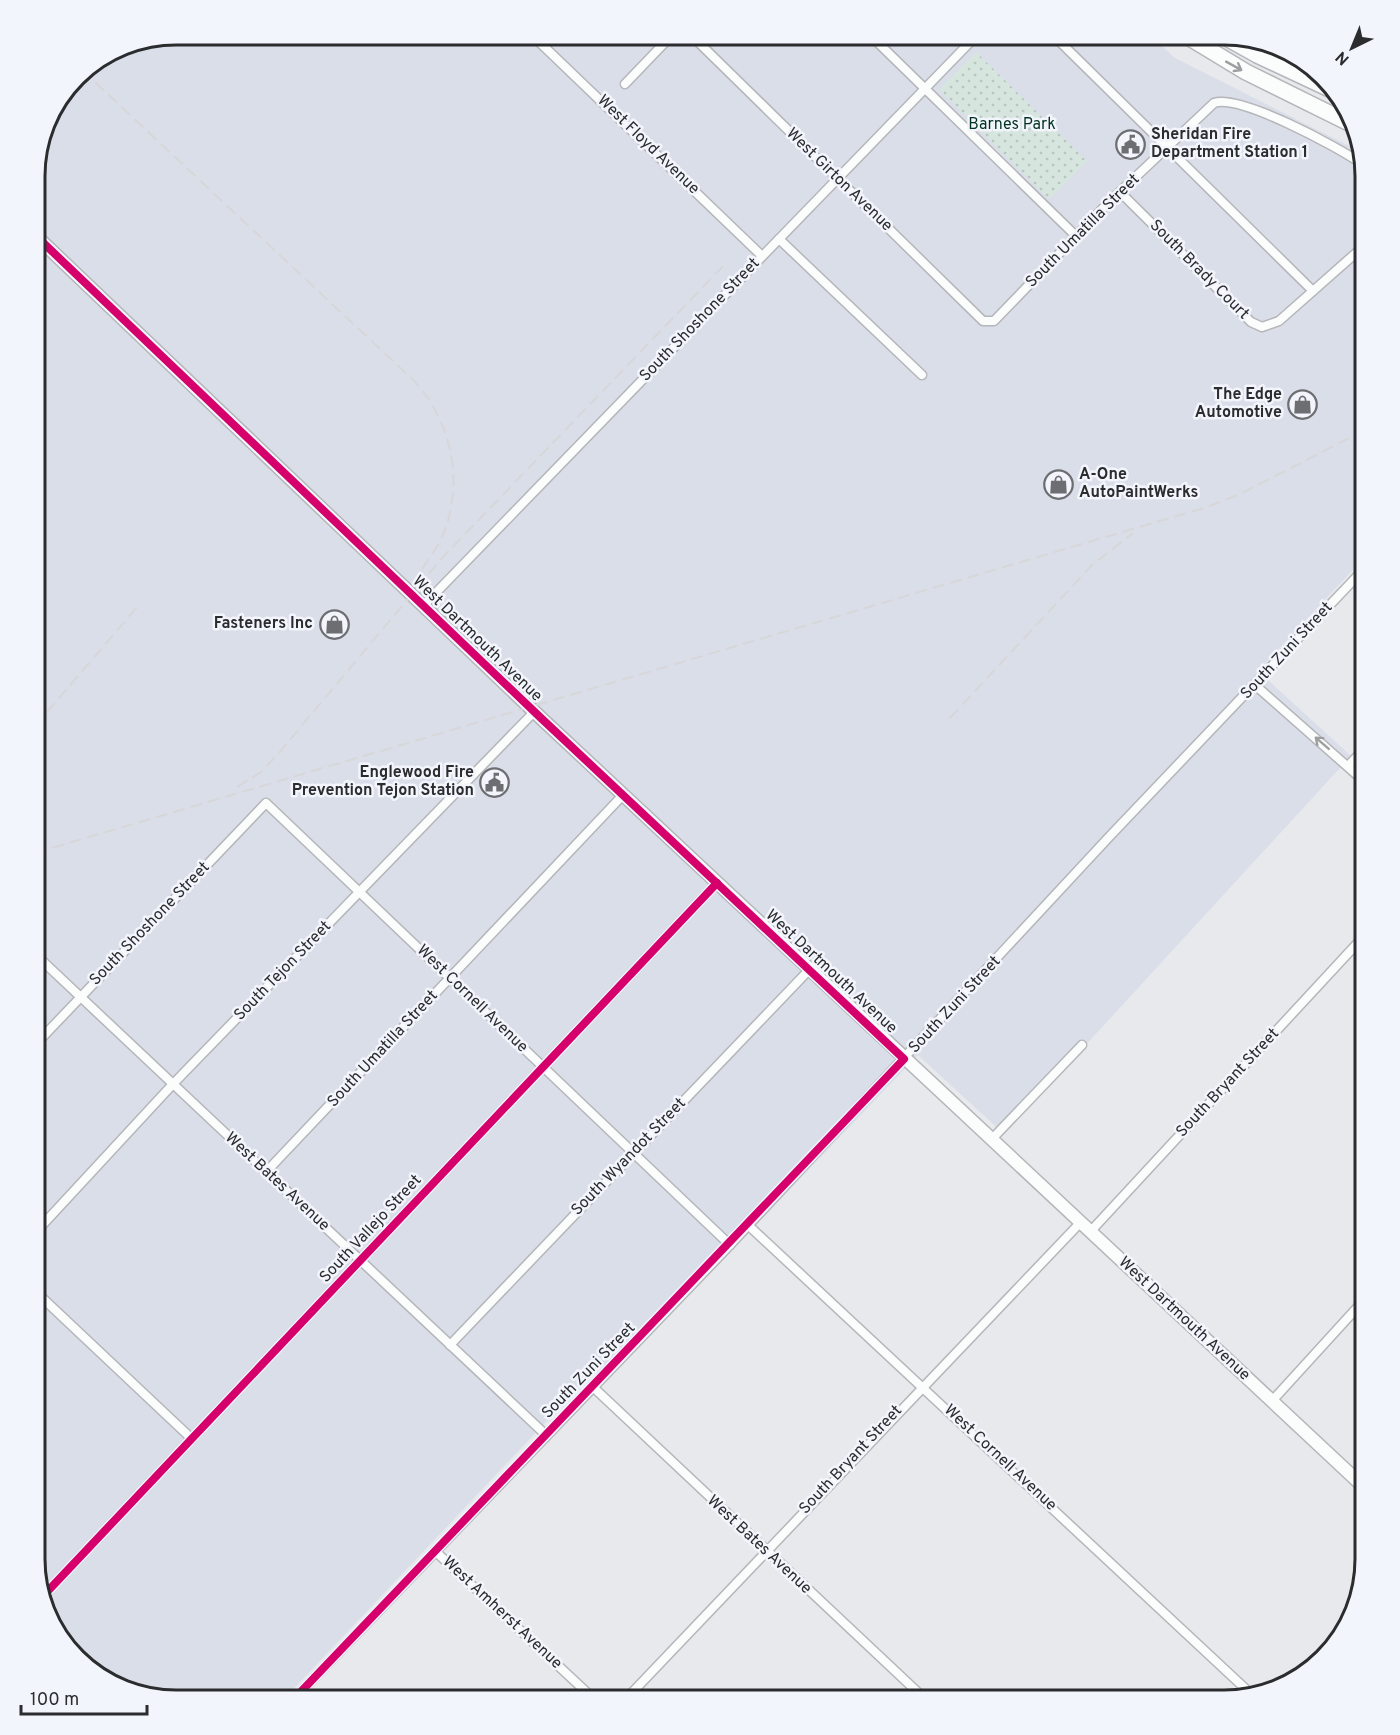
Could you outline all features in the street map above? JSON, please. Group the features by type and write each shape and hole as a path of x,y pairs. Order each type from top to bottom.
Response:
{"highway":[{"path":"1201,45 1246,72 1342,119"},
{"path":"1242,47 1313,81"}],"main road":[{"name":"West Dartmouth Avenue","path":"45,245 534,712 1355,1478"}],"street":[{"name":"West Floyd Avenue","path":"542,45 762,256"},
{"path":"625,84 662,45"},
{"name":"West Girton Avenue","path":"701,45 983,321 989,322"},
{"path":"880,45 1077,237"},
{"name":"South Shoshone Street","path":"423,606 967,45"},
{"path":"1063,45 1313,291"},
{"name":"South Umatilla Street","path":"989,322 994,321 1167,147 1209,107 1220,101 1234,102 1269,116 1354,160"},
{"name":"South Brady Court","path":"1120,192 1256,326 1272,325 1355,254"},
{"path":"779,239 922,375"},
{"name":"South Zuni Street","path":"303,1690 730,1245 1077,872 1355,579"},
{"path":"1255,685 1355,773"},
{"name":"South Tejon Street","path":"45,1222 173,1084 534,712"},
{"path":"1348,766 1355,759"},
{"name":"South Umatilla Street","path":"266,1172 623,795"},
{"name":"South Shoshone Street","path":"45,1034 266,803"},
{"name":"West Cornell Avenue","path":"266,803 730,1245"},
{"name":"South Vallejo Street","path":"49,1590 717,883"},
{"name":"South Bryant Street","path":"1090,1232 1355,946"},
{"name":"West Bates Avenue","path":"45,964 546,1435"},
{"name":"South Wyandot Street","path":"450,1345 809,970"},
{"path":"991,1140 1082,1045"},
{"name":"South Bryant Street","path":"635,1690 922,1385 1080,1223"},
{"name":"West Cornell Avenue","path":"748,1225 1245,1688"},
{"path":"45,1301 192,1439"},
{"path":"1272,1401 1355,1310"},
{"name":"West Bates Avenue","path":"593,1387 914,1690"},
{"name":"West Amherst Avenue","path":"435,1551 583,1690"}],"shaded area":[{"path":"167,45 1161,45 1175,58 1352,147 1355,176 1355,568 1258,671 1351,756 1004,1134 918,1055 606,1382 593,1372 292,1690 176,1690 142,1686 110,1672 90,1657 67,1632 55,1609 49,1593 45,1559 45,167 52,134 72,96 96,72 134,52"}],"green space":[{"name":"Barnes Park","path":"976,52 1087,161 1049,199 939,89"}],"railway":[{"path":"90,78 410,377 436,412 451,453 453,497 449,518 441,539 419,574"},
{"path":"237,787 261,772 278,754 443,557 725,264"},
{"path":"45,850 1204,508 1240,494 1355,435"},
{"path":"950,718 1092,565 1133,533"},
{"path":"45,714 138,606"}],"cycle path":[{"path":"45,245 542,719 904,1059 303,1690"},
{"path":"49,1590 717,883"}],"place":[{"name":"Sheridan Fire Department Station 1","path":"1130,144"},
{"name":"The Edge Automotive","path":"1303,404"},
{"name":"A-One AutoPaintWerks","path":"1058,484"},
{"name":"Fasteners Inc","path":"334,624"},
{"name":"Englewood Fire Prevention Tejon Station","path":"495,782"}]}
